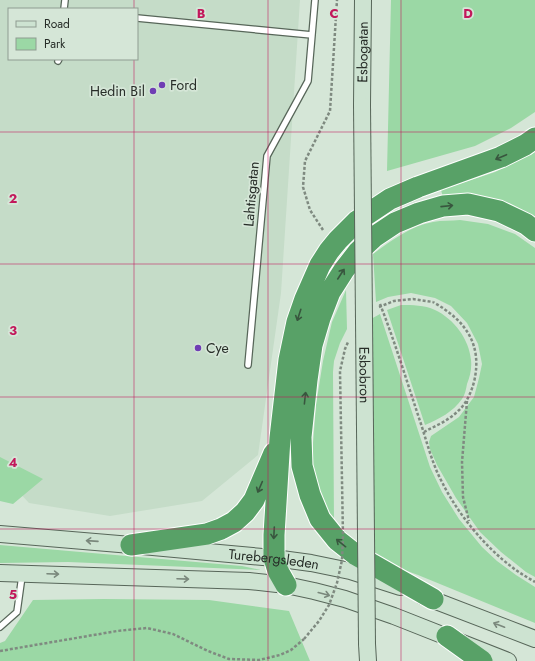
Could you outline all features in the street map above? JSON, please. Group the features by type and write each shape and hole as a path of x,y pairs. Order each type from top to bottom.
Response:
{"highway":[{"path":"286,585 278,571 274,558 274,535 280,438 289,360 297,322 305,299 329,251 357,221 390,199 418,187 501,157 525,145 535,138"},
{"path":"434,599 356,554 337,540 320,519 310,495 302,466 301,436 312,345 330,292 344,270 358,252 374,237 395,223 419,213 443,206 468,204 498,211 526,224 535,231"},
{"path":"131,544 207,534 221,530 234,522 245,512 254,500 280,438"},
{"path":"447,636 482,661"}],"main road":[{"name":"Esbogatan","path":"362,0 362,105"},
{"name":"Esbobron","path":"362,105 368,661"},
{"path":"0,530 18,536"},
{"name":"Turebergsleden","path":"0,534 131,544 311,563 350,571 434,599 535,639"},
{"name":"Turebergsleden","path":"0,573 249,581 286,585 345,599 447,636 508,661"}],"lane":[{"name":"Lahtisgatan","path":"248,365 267,156 308,81 315,0"},
{"path":"138,18 312,35"},
{"path":"0,627 17,612 22,573"}],"path":[{"path":"324,232 310,210 303,187 305,161 330,111 337,0"},
{"path":"432,302 446,310 457,319 467,332 474,346 476,373 467,401 462,462 463,497 469,524"},
{"path":"380,303 432,459 443,484 454,503 488,547 512,568 535,582"},
{"path":"424,432 448,420 467,401"},
{"path":"0,651 117,631 147,628 173,634 208,651 229,659 259,660 280,655 290,650 304,639"}],"shaded area":[{"path":"0,0 300,0 281,293 258,455 202,501 110,516 29,503 0,472"}],"green space":[{"path":"391,0 535,0 535,112 511,128 475,146 387,171"},
{"path":"535,152 535,218 443,197 441,190 495,172"},
{"path":"460,220 488,224 515,234 535,248 535,577 526,572 501,552 480,532 456,498 437,465 430,449 429,442 431,436 459,417 474,397 482,364 478,344 467,323 451,306 435,298 411,293 388,297 376,302 373,254 401,235 416,227 436,221"},
{"path":"346,290 347,329 340,343 334,361 333,372 334,523 322,502 313,468 313,443 316,405 323,361 332,322"},
{"path":"401,305 427,307 442,314 459,330 464,337 470,352 471,369 463,397 450,411 440,418 425,425 387,310"},
{"path":"380,314 430,467 442,492 459,519 482,547 497,561 535,587 535,623 418,575 374,559 371,319"},
{"path":"0,457 43,479 13,504 0,501"},
{"path":"0,545 242,566 261,570 68,562 0,563"},
{"path":"33,600 209,600 289,611 310,661 0,661 0,643 5,641"}],"place":[{"name":"Ford","path":"162,85"},
{"name":"Hedin Bil","path":"153,91"},
{"name":"Cye","path":"198,348"}]}
